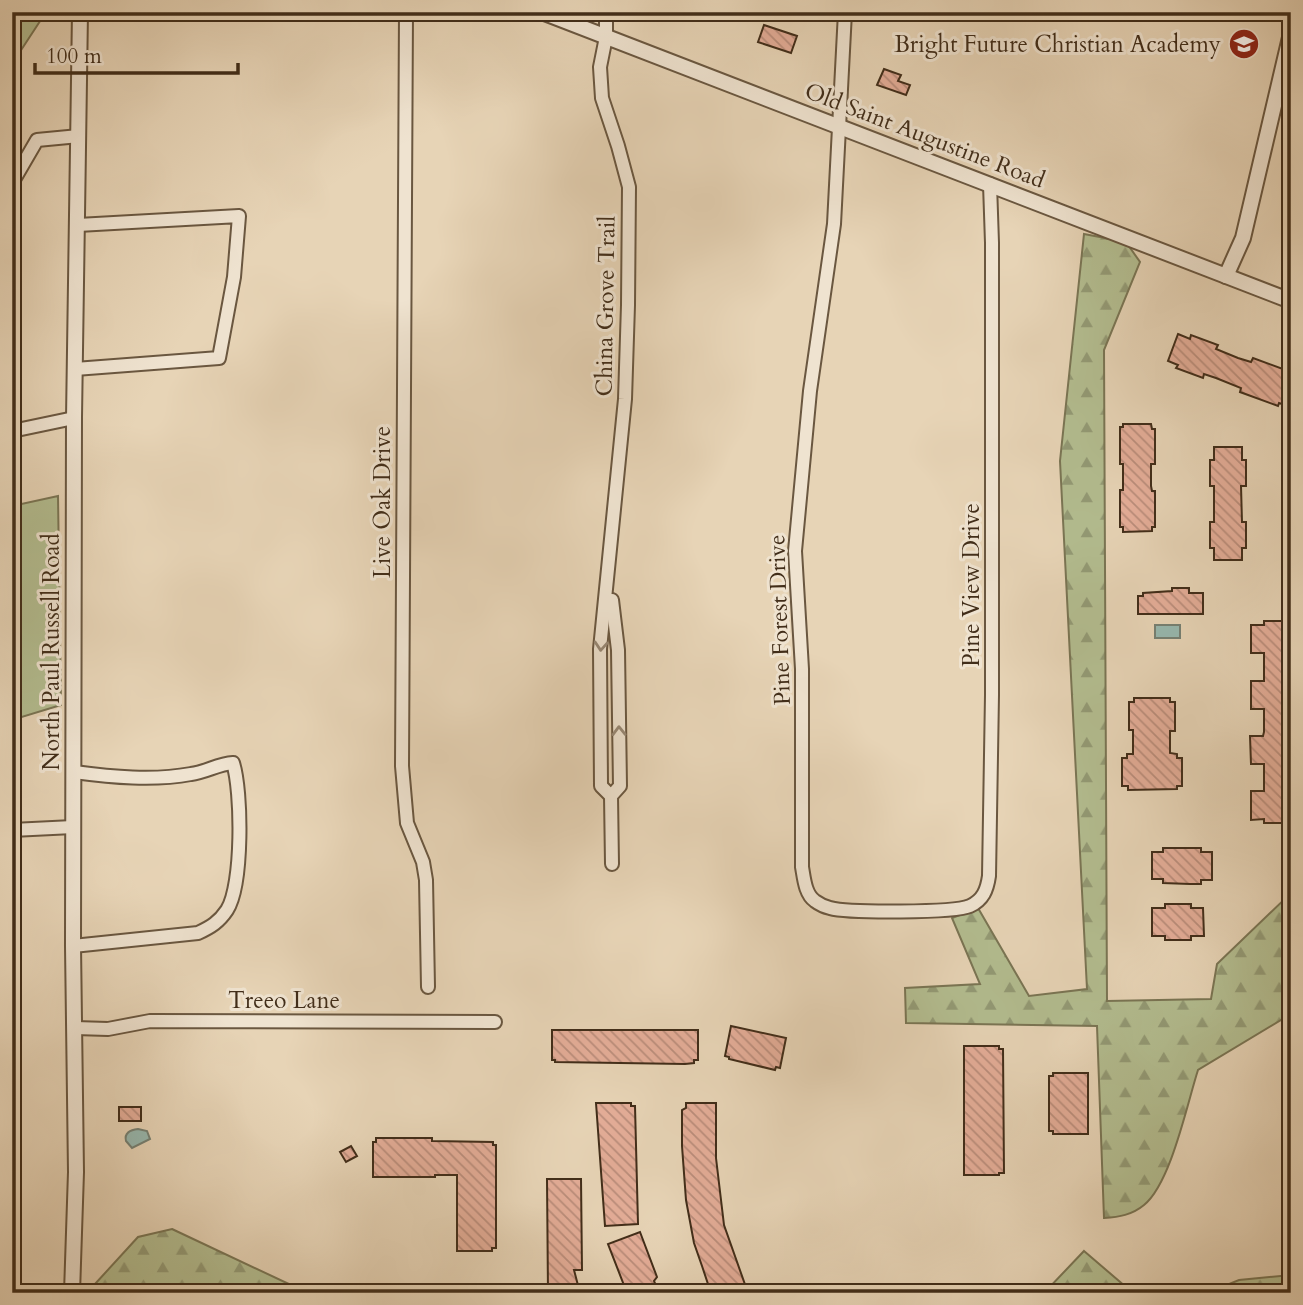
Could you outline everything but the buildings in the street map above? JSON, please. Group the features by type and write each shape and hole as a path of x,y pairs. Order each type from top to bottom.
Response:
{"street":[{"name":"North Paul Russell Road","path":"72,1293 76,1172 73,946 74,418 80,12"},
{"name":"Live Oak Drive","path":"406,12 402,766 407,823 423,862 426,880 428,987"},
{"name":"Old Saint Augustine Road","path":"542,12 1291,301"},
{"name":"China Grove Trail","path":"606,12 606,37 600,66 602,98 629,187 625,399 600,649 601,786 611,796"},
{"name":"Pine Forest Drive","path":"845,12 834,224 810,391 795,551 803,669 802,867 804,883 811,897 829,908 899,911"},
{"path":"1226,276 1243,238 1291,33"},
{"path":"12,183 37,140 79,136"},
{"name":"Pine View Drive","path":"899,911 947,911 968,907 980,900 987,888 989,876 992,682 990,184"},
{"path":"75,369 219,358 234,277 239,216 78,225"},
{"path":"12,432 74,418"},
{"name":"China Grove Trail","path":"609,579 618,650 620,786 611,796 612,864"},
{"path":"73,946 198,933 215,926 229,908 236,887 239,818 237,775 233,763 167,778 74,772"},
{"path":"12,830 73,827"},
{"name":"Treeo Lane","path":"75,1028 108,1029 150,1021 495,1022"}],"green space":[{"path":"12,12 46,12 12,64"},
{"path":"1084,234 1126,242 1140,262 1104,350 1107,1001 1211,999 1217,964 1291,893 1291,1014 1198,1070 1170,1162 1154,1194 1135,1211 1104,1218 1097,1026 906,1023 905,988 980,984 952,918 978,908 1029,996 1087,989 1060,461"},
{"path":"58,496 61,705 12,720 12,506"},
{"path":"172,1229 308,1293 94,1293 95,1284 138,1237"},
{"path":"1084,1251 1133,1293 1044,1293"},
{"path":"1291,1275 1291,1293 1207,1293 1239,1280"}],"water":[{"path":"1155,625 1180,625 1180,638 1155,638"},
{"path":"130,1131 147,1131 150,1139 132,1148 126,1141 126,1136"}],"place":[{"name":"Bright Future Christian Academy","path":"1244,44"}]}
